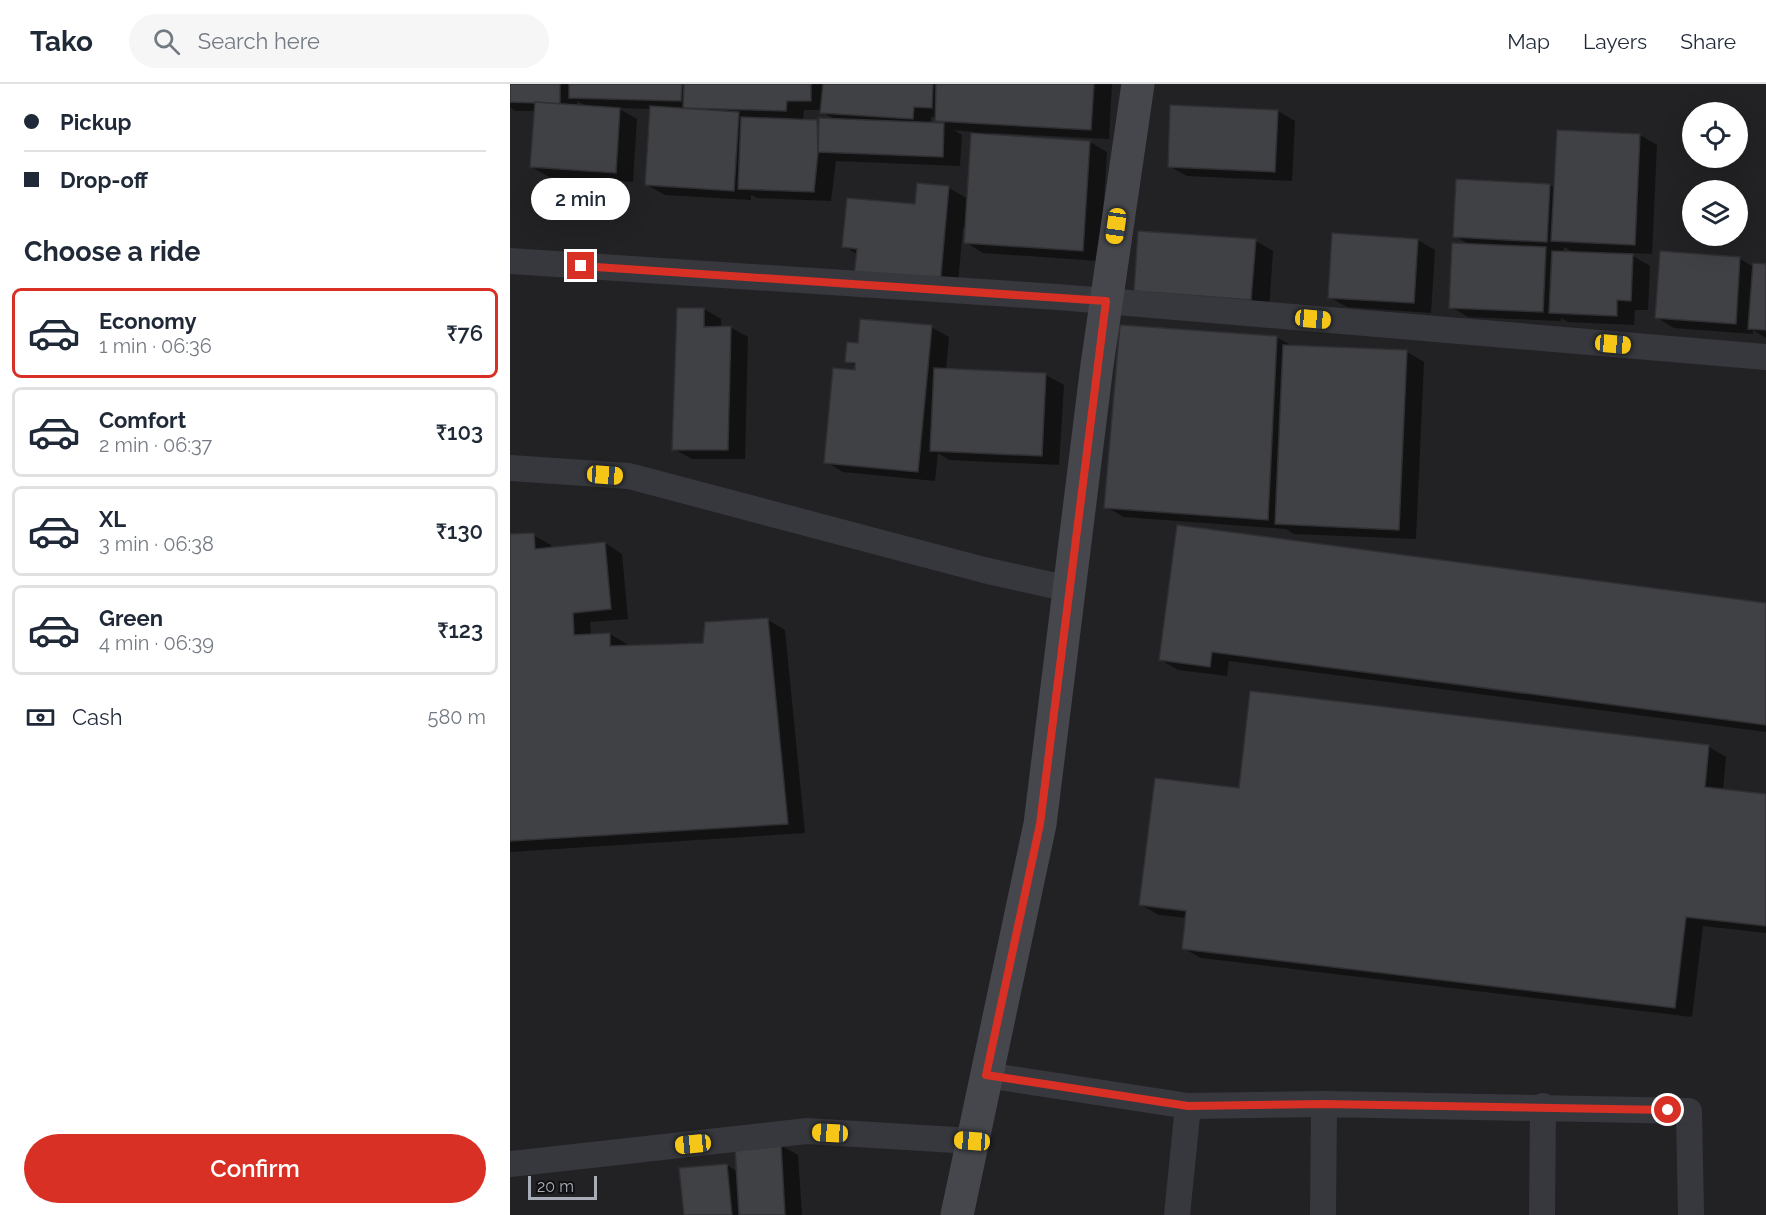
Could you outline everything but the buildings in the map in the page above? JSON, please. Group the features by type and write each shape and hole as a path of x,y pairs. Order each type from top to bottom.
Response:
{"street":[{"path":"957,1215 1040,824 1106,301 1138,84"},
{"path":"510,261 1106,301 1766,357"},
{"path":"510,468 629,476 984,570 1069,589"},
{"path":"986,1075 1188,1106 1324,1104 1543,1106 1689,1111 1691,1215"},
{"path":"1323,1215 1324,1104"},
{"path":"1177,1215 1188,1106"},
{"path":"1542,1215 1543,1106"},
{"path":"510,1164 807,1131 972,1141"}],"shaded area":[{"path":"510,84 1766,84 1766,1215 510,1215"}],"route":[{"path":"581,266 1106,301 1040,824 986,1075 1188,1106 1324,1104 1543,1106 1668,1110"}]}
